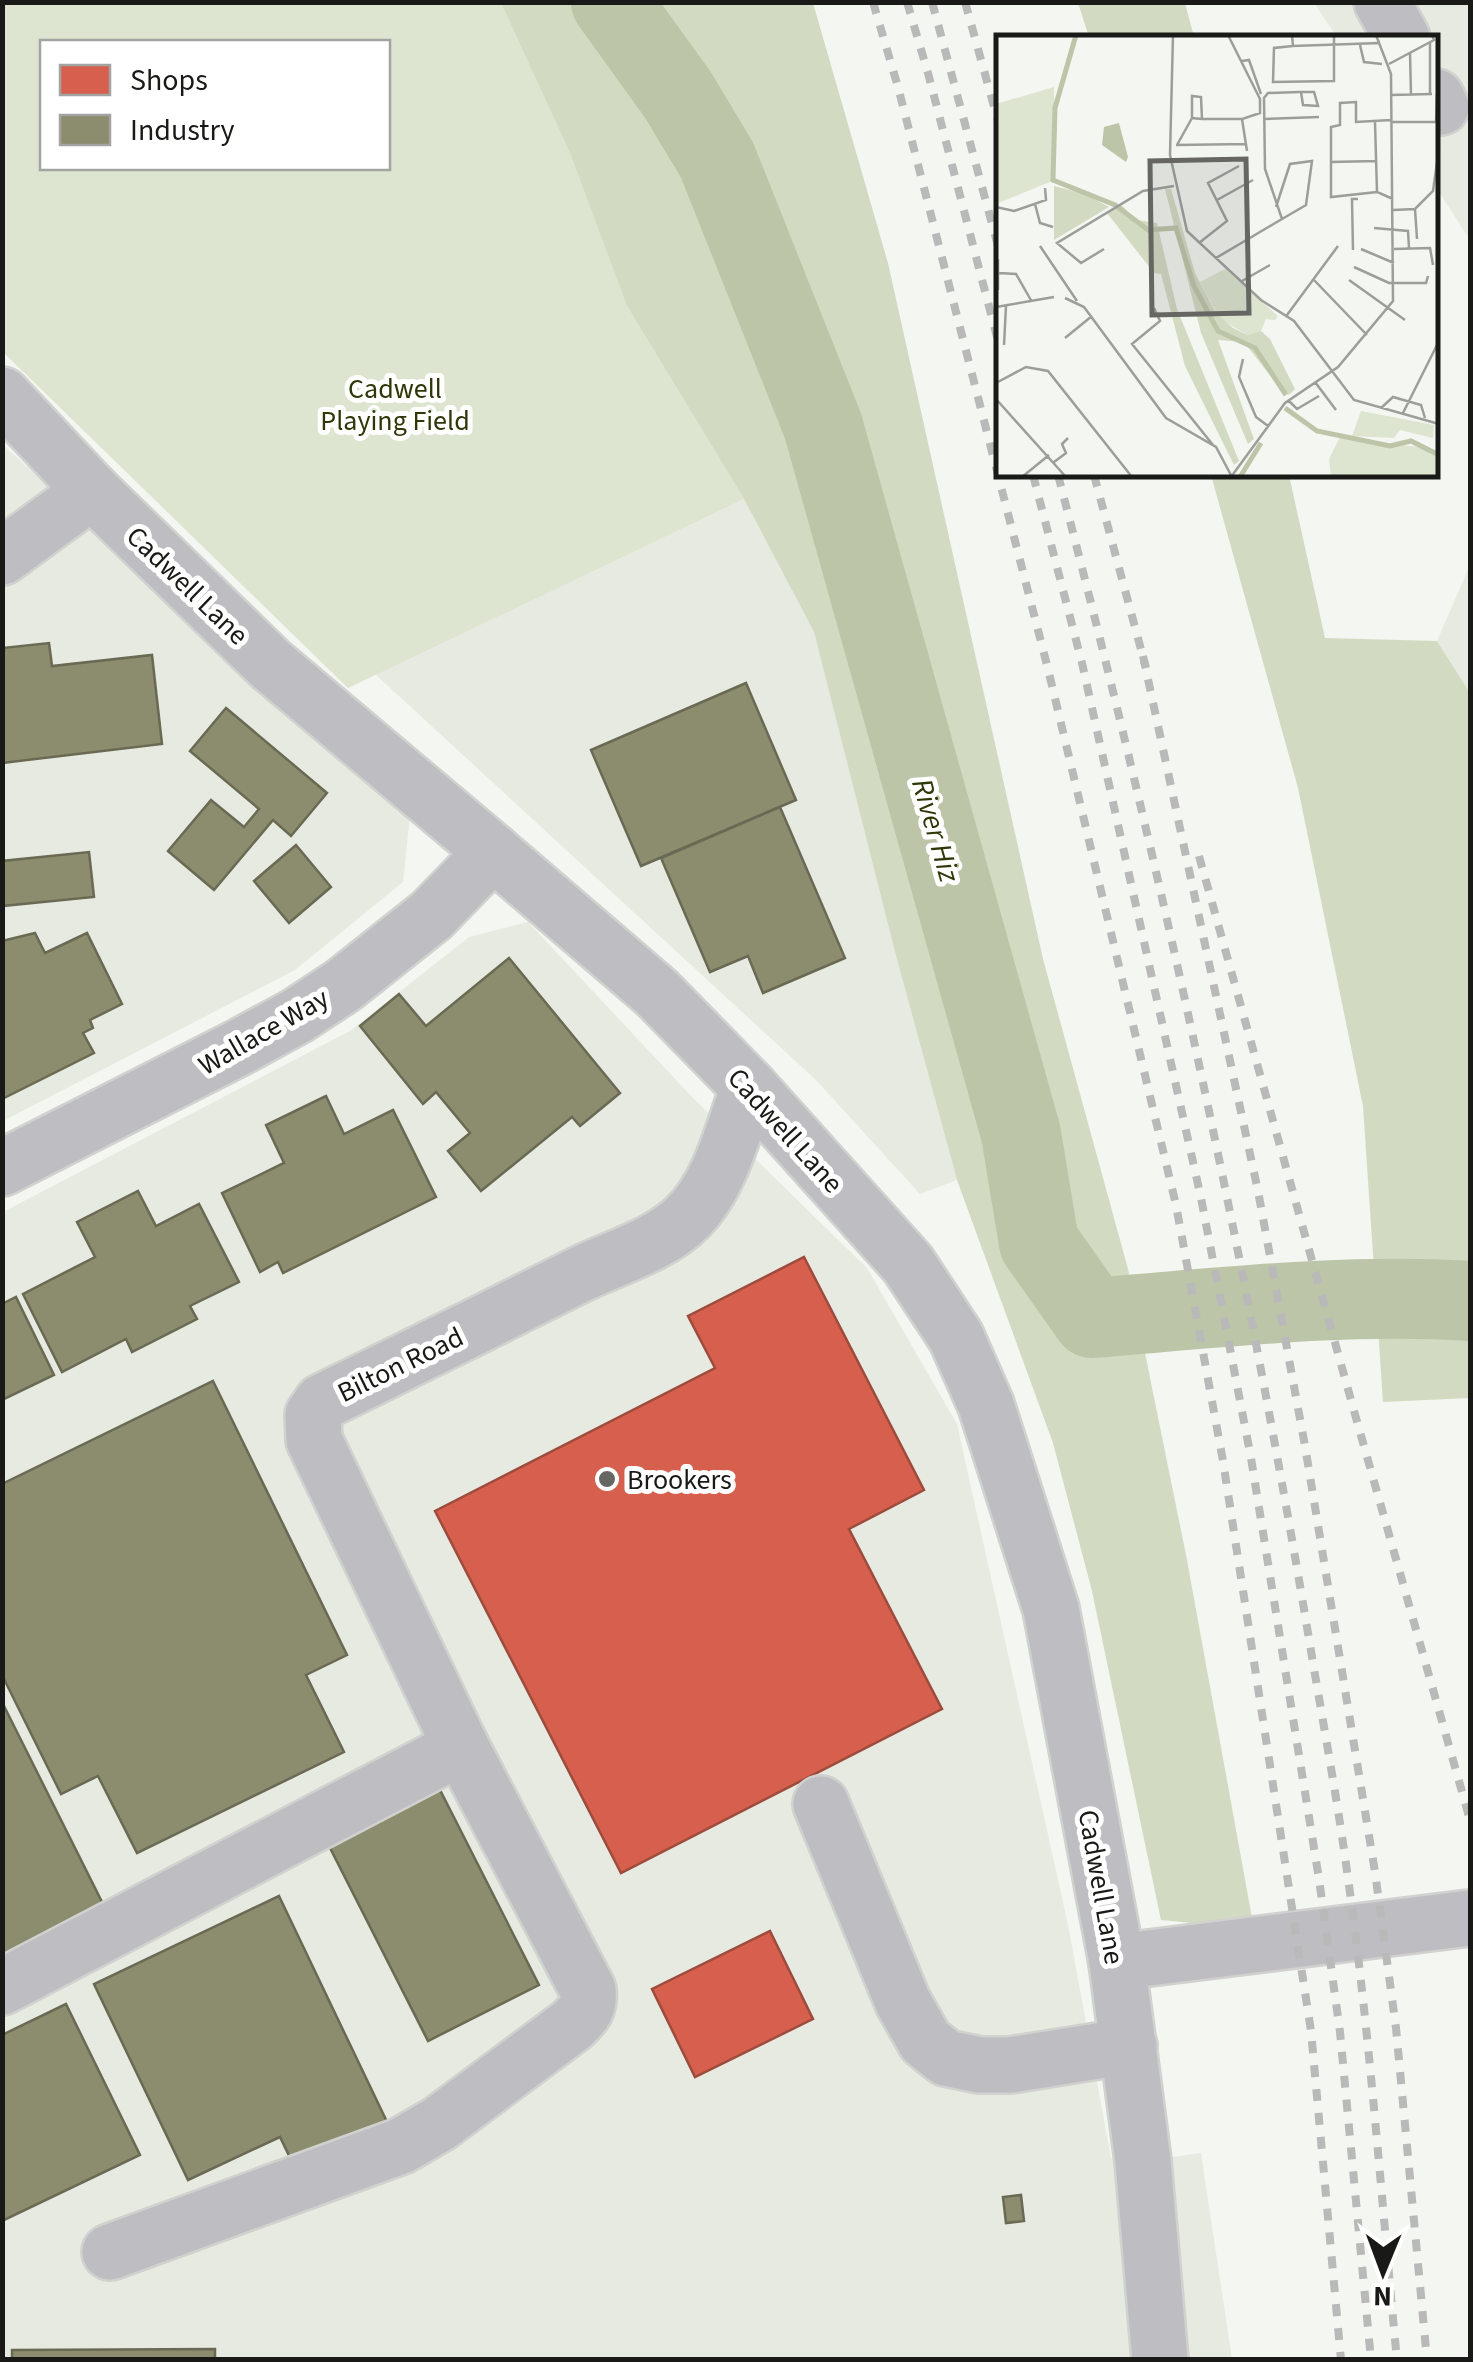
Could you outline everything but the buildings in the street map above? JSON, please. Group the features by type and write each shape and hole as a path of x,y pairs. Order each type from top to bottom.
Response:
{"street":[{"path":"1382,2 1400,35"},
{"name":"Cadwell Lane","path":"2,395 92,491 270,664 657,993 749,1088 920,1279 956,1337 986,1406 1051,1609 1117,1962 1139,2120 1156,2291"},
{"path":"2,556 92,491"},
{"name":"Wallace Way","path":"2,1168 297,1016 344,985 432,915 494,852"},
{"name":"Bilton Road","path":"110,2252 401,2146 439,2124 582,2016 590,2004 588,1990 461,1747 314,1440 313,1416 322,1402 662,1237 687,1218 704,1196 749,1088"},
{"path":"2,1987 461,1747"},
{"path":"821,1804 903,2002 925,2041 946,2058 980,2066 1010,2065 1129,2046"},
{"path":"1117,1962 1470,1918"},
{"path":"1144,2360 1156,2291"},
{"path":"1156,2291 1160,2360"}],"shaded area":[{"path":"1314,3 1470,3 1470,240 1438,190 1438,35 1336,35"},
{"path":"2,444 410,816 403,882 295,970 3,1121"},
{"path":"744,499 814,632 957,1180 920,1194 816,1080 375,674"},
{"path":"1470,565 1470,693 1437,641"},
{"path":"528,922 693,1098 867,1268 957,1424 1068,1925 1111,2158 1143,2161 1201,2153 1232,2359 3,2360 3,1212 350,1031 469,937"}],"green space":[{"name":"Cadwell Playing Field","path":"2,3 501,3 577,167 627,306 744,499 348,688 3,352"},
{"path":"501,3 813,3 888,263 1043,959 1128,1269 1187,1560 1254,1929 1161,1920 1092,1591 1053,1443 957,1180 814,632 744,499 627,306 571,155"},
{"path":"1078,3 1185,3 1193,35 1088,35"},
{"path":"1212,478 1290,478 1325,638 1437,641 1470,693 1470,1398 1383,1402 1363,1106 1298,788"}],"waterway":[{"name":"River Hiz","path":"611,2 678,95 717,160 823,426 1021,1134 1039,1243 1092,1318 1329,1300 1470,1301"}],"railway":[{"path":"873,2 996,467"},
{"path":"907,2 996,333"},
{"path":"932,2 996,239"},
{"path":"965,2 996,114"},
{"path":"999,478 1176,1205 1223,1461 1311,2031 1341,2360"},
{"path":"1034,478 1082,663 1201,1198 1251,1458 1340,2032 1371,2360"},
{"path":"1059,478 1164,906 1227,1196 1283,1487 1355,1932 1397,2360"},
{"path":"1095,478 1146,668"},
{"path":"1143,656 1258,1191 1305,1446 1375,1872 1396,2028 1427,2360"},
{"path":"1199,856 1470,1820"}],"place":[{"name":"Brookers","path":"607,1479"}]}
